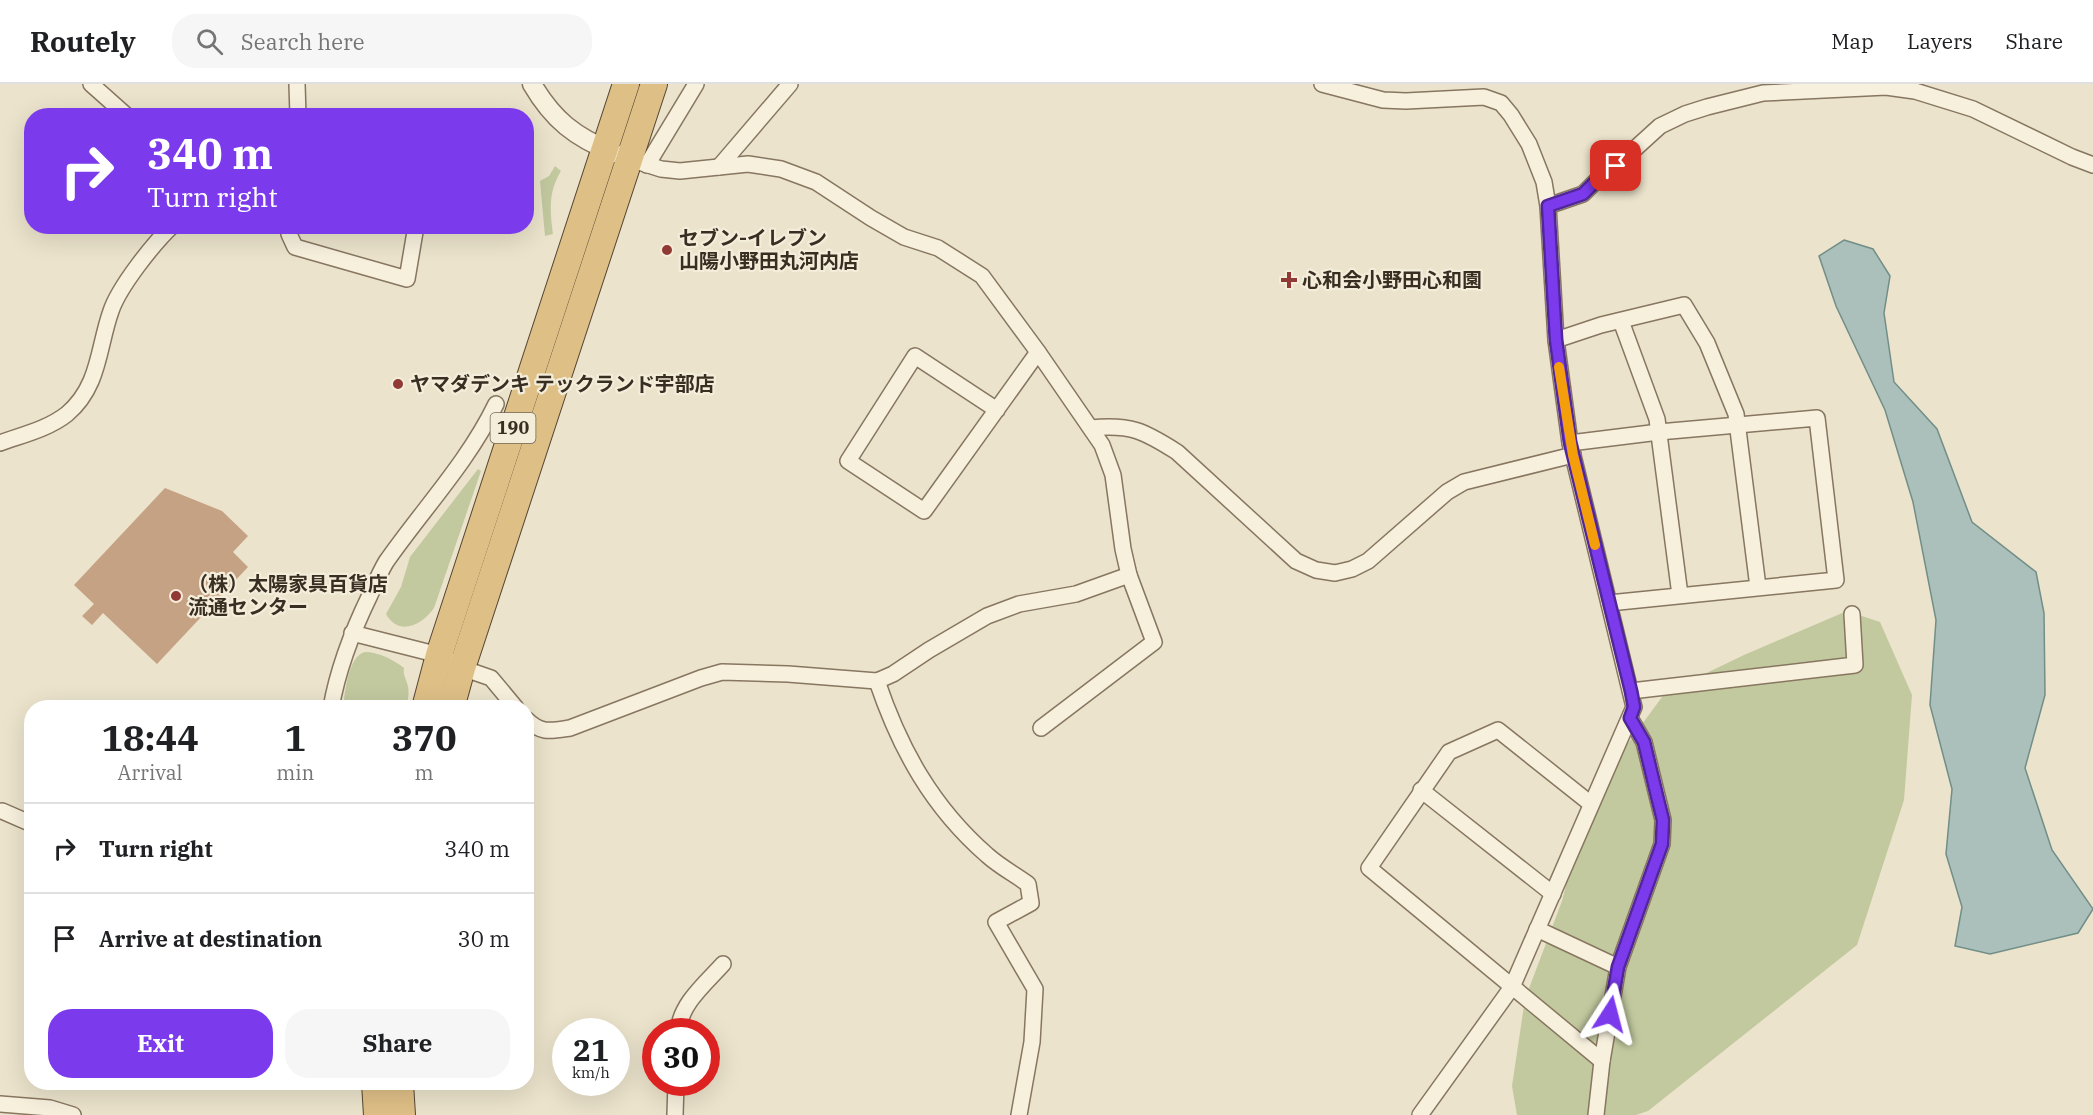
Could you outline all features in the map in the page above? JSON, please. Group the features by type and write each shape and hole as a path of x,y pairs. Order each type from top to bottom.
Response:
{"highway":[{"name":"190","path":"427,700 439,656 626,84"},
{"name":"190","path":"453,700 462,668 639,162 654,84"},
{"path":"375,1090 377,1115"},
{"path":"400,1090 402,1115"}],"street":[{"path":"91,84 118,108"},
{"path":"297,84 298,108"},
{"path":"532,84 554,117 577,134 604,149 661,169 680,171 748,164 781,169 816,182 904,237 938,248 982,276 1102,445 1113,475 1123,549 1129,575 1154,642 1041,728"},
{"path":"639,162 696,84"},
{"path":"719,167 790,84"},
{"path":"1322,84 1383,100 1484,97 1501,103 1529,144 1544,182 1548,206 1556,340 1572,449 1634,707 1512,987 1420,1115"},
{"path":"1548,206 1583,194 1660,126 1685,114 1763,93 1886,87 1915,91 1973,109 2093,165"},
{"path":"0,443 49,424 66,414 78,403 99,363 111,311 119,292 163,234"},
{"path":"289,234 295,247 407,279 415,234"},
{"path":"1556,340 1600,325 1684,305 1707,343 1736,414 1758,587"},
{"path":"1621,321 1657,419 1680,595"},
{"path":"997,410 915,356 848,461 924,512 997,410 1038,352"},
{"path":"332,700 336,681 352,633 384,565 469,452 483,431 496,404"},
{"path":"1091,428 1115,426 1136,430 1156,439 1177,452 1296,561 1316,570 1335,573 1352,569 1368,561 1446,492 1464,482 1572,449 1659,432 1817,418 1836,580 1609,603"},
{"path":"534,726 548,732 570,728 722,672 788,674 877,681 893,674 987,616 1019,604 1076,594 1129,575"},
{"path":"1631,691 1855,665 1852,614"},
{"path":"352,633 439,656 462,668 491,678 509,700"},
{"path":"877,681 890,719 911,763 931,792 960,828 987,856 1028,884 1031,903 996,922 1035,989 1032,1042 1019,1115"},
{"path":"1596,1115 1602,1061 1618,967 1662,844 1663,820 1644,742 1630,718"},
{"path":"1591,804 1498,730 1449,752 1369,868 1602,1061"},
{"path":"1421,790 1553,894"},
{"path":"2,811 24,821"},
{"path":"1537,929 1618,967"},
{"path":"681,1018 688,1003 723,964"},
{"path":"675,1115 676,1096"},
{"path":"0,1104 50,1108 73,1115"}],"green space":[{"path":"555,166 561,171 551,201 553,234 545,236 540,181 549,176"},
{"path":"478,469 481,471 434,608 417,623 404,627 397,625 386,614 401,587 410,557"},
{"path":"1847,611 1880,622 1912,695 1904,800 1857,945 1648,1111 1636,1115 1517,1115 1512,1086 1525,999 1562,901 1589,796 1665,693 1744,655"},
{"path":"365,652 376,653 404,668 408,700 344,700 351,667 359,655"}],"water":[{"path":"1844,240 1873,249 1890,276 1884,313 1894,382 1937,429 1972,522 2036,572 2044,613 2045,695 2025,768 2052,850 2093,909 2078,933 1990,954 1955,946 1962,907 1946,854 1952,789 1930,705 1936,620 1913,502 1885,410 1836,306 1819,256"}],"building":[{"path":"165,488 222,511 248,536 233,552 248,567 157,664 103,613 92,625 82,616 94,604 74,585"}],"slow traffic":[{"path":"1559,367 1573,455 1595,545"}],"place":[{"name":"セブン-イレブン 山陽小野田丸河内店","path":"667,250"},
{"name":"心和会小野田心和園","path":"1289,280"},
{"name":"ヤマダデンキ テックランド宇部店","path":"398,384"},
{"name":"（株）太陽家具百貨店 流通センター","path":"176,596"}],"route":[{"path":"1610,1014 1618,967 1662,844 1663,820 1644,742 1630,718 1634,707 1631,691 1570,442 1556,340 1548,206 1583,194 1602,175 1616,166"}]}
